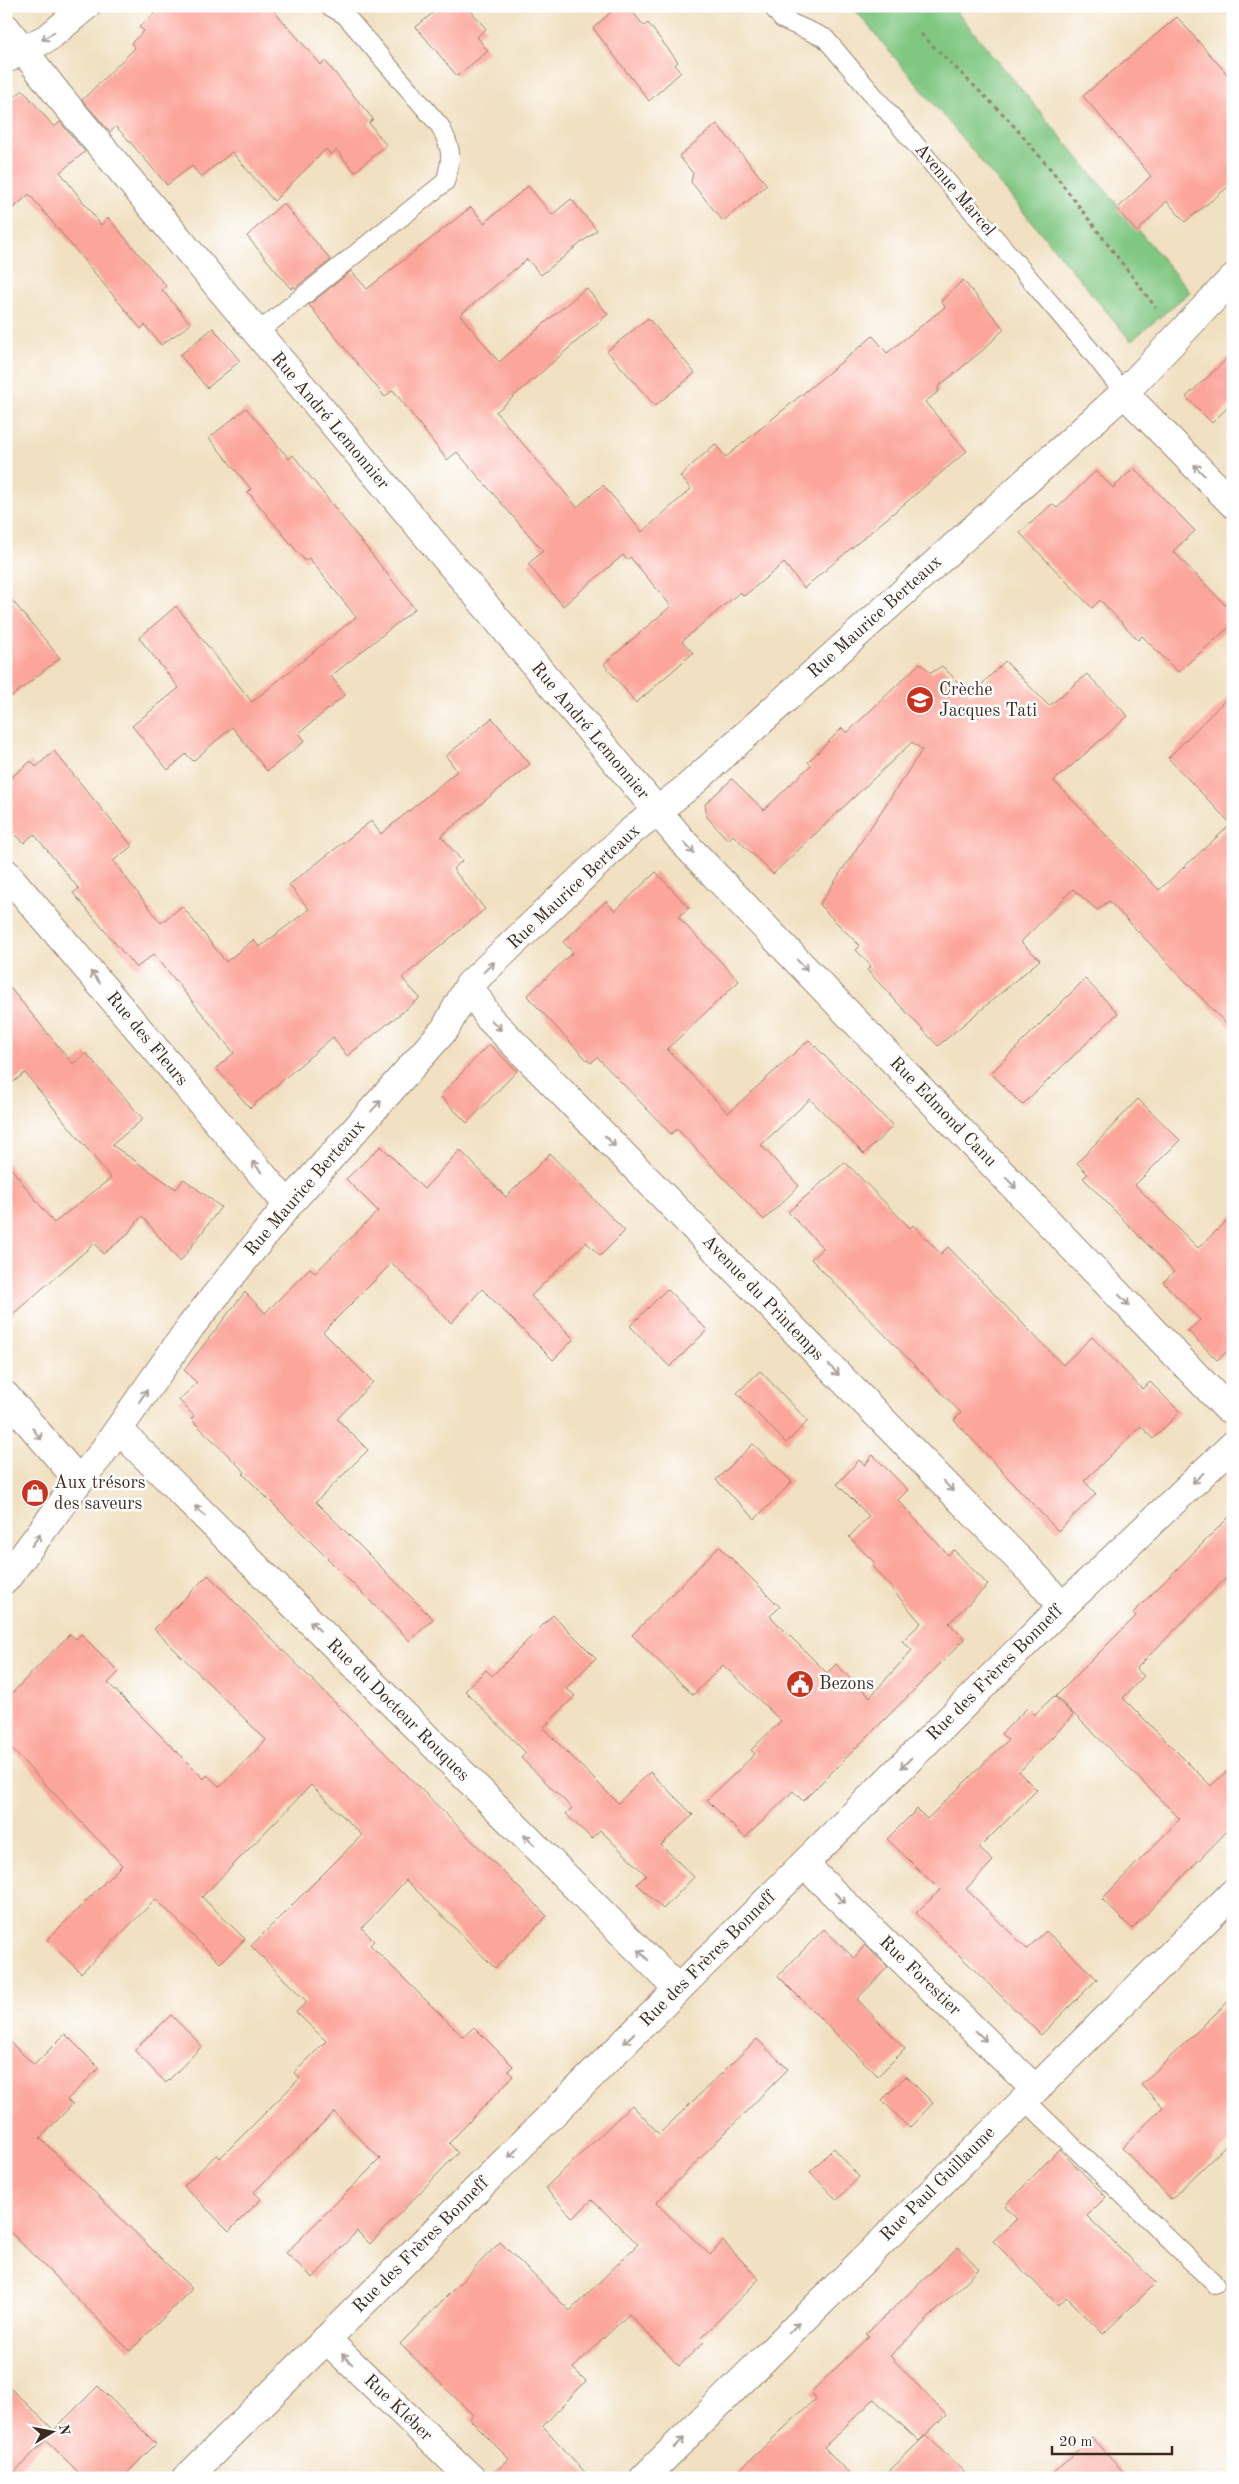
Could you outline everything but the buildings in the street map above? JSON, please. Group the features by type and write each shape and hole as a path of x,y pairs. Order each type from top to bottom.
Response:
{"street":[{"path":"14,55 49,37 86,6"},
{"name":"Rue André Lemonnier","path":"6,28 14,55 257,334 657,811"},
{"name":"Rue Maurice Berteaux","path":"6,1579 119,1430 190,1326 288,1205 445,1028 470,985 630,833 690,786 1124,393 1233,278"},
{"path":"1124,393 1233,504"},
{"name":"Rue Edmond Canu","path":"657,811 705,865 1228,1408 1233,1410"},
{"name":"Rue des Fleurs","path":"6,873 288,1205"},
{"name":"Avenue du Printemps","path":"470,985 489,1018 1041,1582 1062,1607"},
{"path":"6,1396 79,1482"},
{"name":"Rue du Docteur Rouques","path":"119,1430 678,1989"},
{"name":"Rue des Frères Bonneff","path":"188,2478 1062,1607 1233,1445"},
{"name":"Rue Forestier","path":"804,1864 1029,2094"},
{"name":"Rue Paul Guillaume","path":"644,2478 1233,1892"},
{"name":"Rue Kléber","path":"326,2339 471,2478"}],"lane":[{"path":"257,334 445,182 451,164 450,146 440,126 345,15 329,6"},
{"name":"Avenue Marcel","path":"772,6 782,19 825,38 1085,344 1124,393"},
{"name":"Rue Forestier","path":"1029,2094 1215,2284"}],"path":[{"path":"1222,6 1233,19"},
{"path":"921,34 1008,119 1053,172 1158,312"}],"green space":[{"path":"852,6 952,6 1190,292 1131,341"}],"place":[{"name":"Crèche Jacques Tati","path":"920,700"},
{"name":"Aux trésors des saveurs","path":"35,1493"},
{"name":"Bezons","path":"800,1684"}]}
